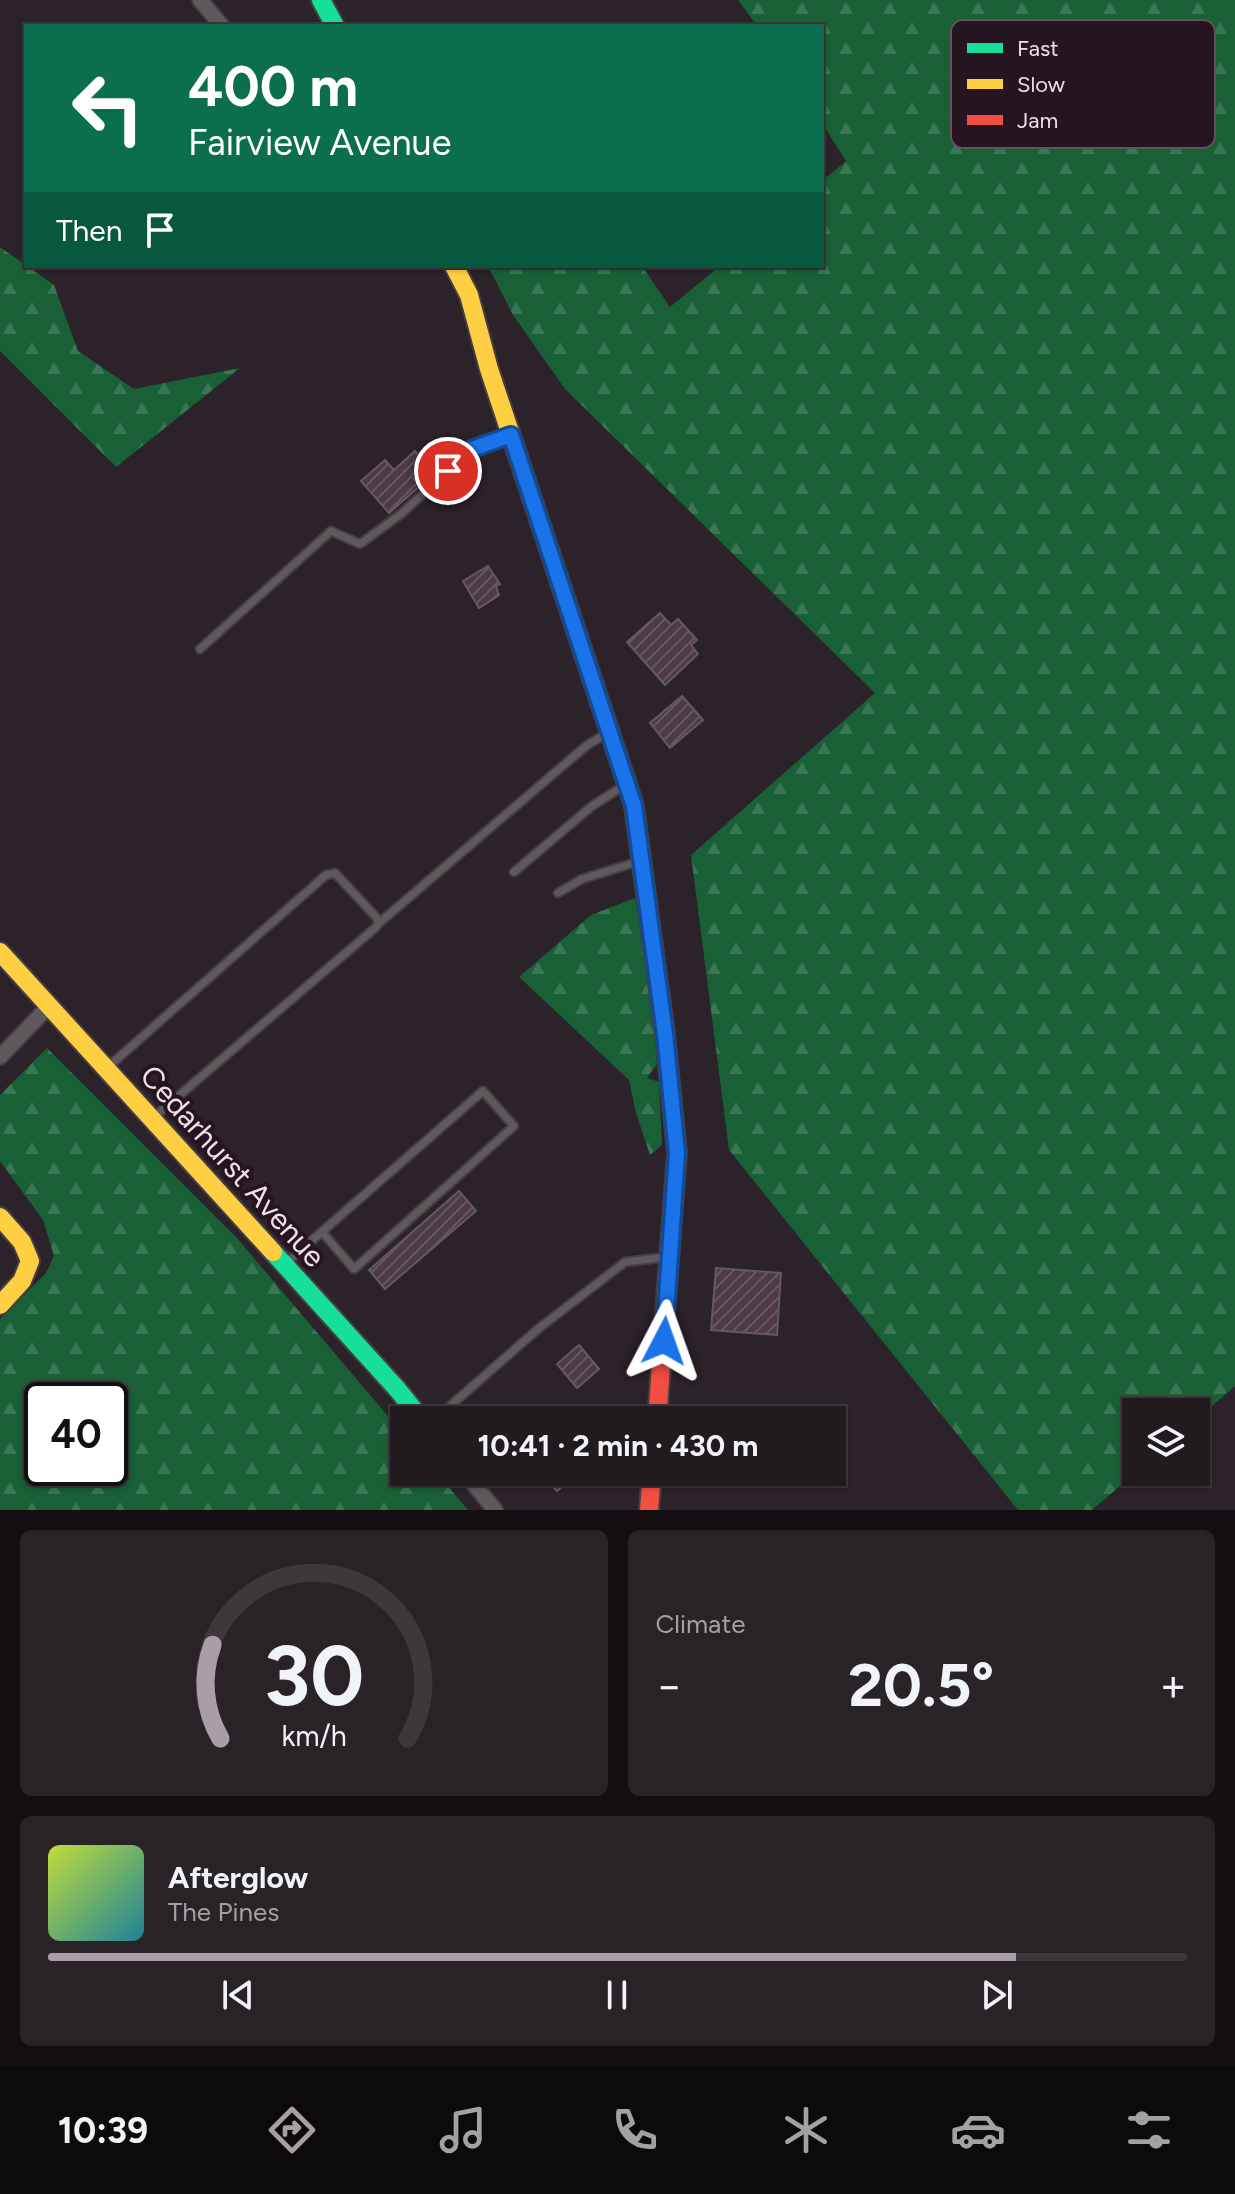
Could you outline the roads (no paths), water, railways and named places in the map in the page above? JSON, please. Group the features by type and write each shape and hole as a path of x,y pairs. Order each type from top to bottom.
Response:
{"street":[{"path":"200,0 220,24"},
{"path":"321,0 334,24"},
{"path":"455,268 469,295 511,435 634,806 665,1034 677,1153 658,1406"},
{"name":"Cedarhurst Avenue","path":"0,952 410,1406"},
{"path":"0,1057 49,1006"},
{"path":"0,1217 30,1253 31,1268 17,1289 0,1305"},
{"path":"475,1486 495,1510"},
{"path":"649,1510 651,1486"}],"lane":[{"path":"200,649 331,531 360,544 401,514 472,449 511,435"},
{"path":"152,1119 575,755 610,731"},
{"path":"514,872 592,806 627,784"},
{"path":"558,893 582,879 642,861"},
{"path":"106,1069 326,875 335,873 379,923"},
{"path":"284,1264 483,1091 514,1126 354,1269 322,1232"},
{"path":"450,1406 538,1329 625,1262 670,1256"}]}
